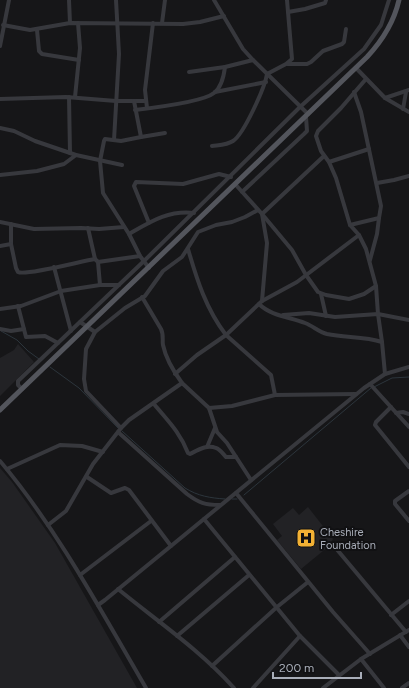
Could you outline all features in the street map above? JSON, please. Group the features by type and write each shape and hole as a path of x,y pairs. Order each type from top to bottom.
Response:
{"main road":[{"path":"0,410 372,52 383,38 394,16 399,0"}],"street":[{"path":"0,46 9,0"},
{"path":"69,0 70,23"},
{"path":"114,140 119,54 116,0"},
{"path":"162,23 165,0"},
{"path":"214,0 244,49 307,116 307,131 242,192"},
{"path":"212,146 222,145 233,141 238,136 256,105 268,74 292,59 286,0"},
{"path":"288,12 319,6 325,3 326,0"},
{"path":"22,390 18,385 18,381 194,213 300,107 368,43 381,24 388,0"},
{"path":"3,25 37,30 54,25 70,23 192,23 224,16"},
{"path":"74,97 80,48 78,23"},
{"path":"147,108 145,90 153,23"},
{"path":"286,64 307,64 323,51 342,44 344,42 346,29"},
{"path":"37,30 39,51 42,54 79,60"},
{"path":"189,72 225,67 253,60"},
{"path":"214,93 222,81 225,67"},
{"path":"356,68 385,98 409,112"},
{"path":"304,134 316,134 366,79"},
{"path":"135,110 196,100 214,93 266,82"},
{"path":"385,98 407,91"},
{"path":"403,109 407,91"},
{"path":"354,92 361,112 381,206 377,234 369,262"},
{"path":"69,97 70,153"},
{"path":"0,99 74,97 146,101"},
{"path":"134,101 141,137"},
{"path":"0,128 11,130 76,155 122,165"},
{"path":"149,268 140,256 129,234 103,193 100,161 104,140 114,140 120,142 165,133"},
{"path":"316,134 317,142 324,156 329,162 336,178 350,225 359,235 366,249 376,286 385,374"},
{"path":"329,162 369,150"},
{"path":"0,175 34,172 50,168 66,163 76,155"},
{"path":"262,214 324,156"},
{"path":"149,223 134,186 136,182 178,184 193,182 218,174 231,177"},
{"path":"377,183 409,176"},
{"path":"235,184 292,250 306,275 317,291 321,294 349,299 364,294 376,286"},
{"path":"221,505 204,505 186,494 120,430 86,391 84,380 86,349 95,332 125,308 147,294 163,271 182,257 198,232 216,225 232,222 258,210"},
{"path":"129,234 172,213 182,211 194,213"},
{"path":"262,214 267,243 261,302 267,310 305,323 328,334 366,338 382,342"},
{"path":"350,225 379,218"},
{"path":"0,222 34,230 88,228 102,229 124,227"},
{"path":"11,224 11,244 16,268 19,273 34,272 97,260 140,256"},
{"path":"88,228 97,260 100,285"},
{"path":"175,374 197,355 226,335 261,302 297,282 359,235"},
{"path":"0,246 11,244"},
{"path":"188,249 201,291 221,328 226,335 271,375 275,395"},
{"path":"54,267 71,331"},
{"path":"0,309 18,306 61,291 100,285 119,285"},
{"path":"321,294 326,316"},
{"path":"142,297 163,333 164,349 175,374 182,383 209,408 217,432 227,443 251,480"},
{"path":"18,306 26,337 45,336 58,344"},
{"path":"281,315 309,313 335,317 378,314 409,320"},
{"path":"80,322 95,332"},
{"path":"0,329 10,331 24,329"},
{"path":"98,605 356,394 372,386 385,374 409,367"},
{"path":"48,525 66,511 93,464 120,430 130,420 182,383"},
{"path":"372,386 409,427"},
{"path":"209,408 232,406 275,395 356,394"},
{"path":"154,404 175,428 188,453 190,454 207,447 216,448 229,458 236,457"},
{"path":"391,407 376,422 375,425 409,467"},
{"path":"396,413 403,412 409,414"},
{"path":"207,447 215,428"},
{"path":"7,469 60,445 82,446 103,452"},
{"path":"0,461 48,525 80,575 146,688"},
{"path":"86,477 111,493 125,488 129,490 170,546"},
{"path":"409,491 395,501 395,504 409,521"},
{"path":"236,493 308,582 370,654"},
{"path":"204,519 300,636 339,675"},
{"path":"80,575 151,521"},
{"path":"322,688 361,659 408,631 391,615 334,546"},
{"path":"159,622 235,557"},
{"path":"177,636 249,575"},
{"path":"212,666 276,607 308,582"},
{"path":"118,589 177,636 212,666 234,688"},
{"path":"92,597 98,601 105,600"},
{"path":"391,615 409,601"},
{"path":"400,635 409,647"},
{"path":"253,688 300,636"},
{"path":"361,659 384,688"},
{"path":"402,688 409,683"}],"shaded area":[{"path":"18,344 34,362 0,396 0,358 14,350"},
{"path":"0,468 12,482 55,543 137,688 0,688"},
{"name":"Cheshire Foundation","path":"308,507 333,539 329,546 301,569 277,540 282,536 273,524 293,508 299,515"}],"waterway":[{"path":"1,331 17,340 39,359"},
{"path":"50,367 79,388 118,428"},
{"path":"374,387 392,378 409,377"},
{"path":"244,495 371,388"},
{"path":"122,431 185,488 204,496 225,499"},
{"path":"232,499 237,499"}],"place":[{"name":"Cheshire Foundation","path":"306,538"}]}
